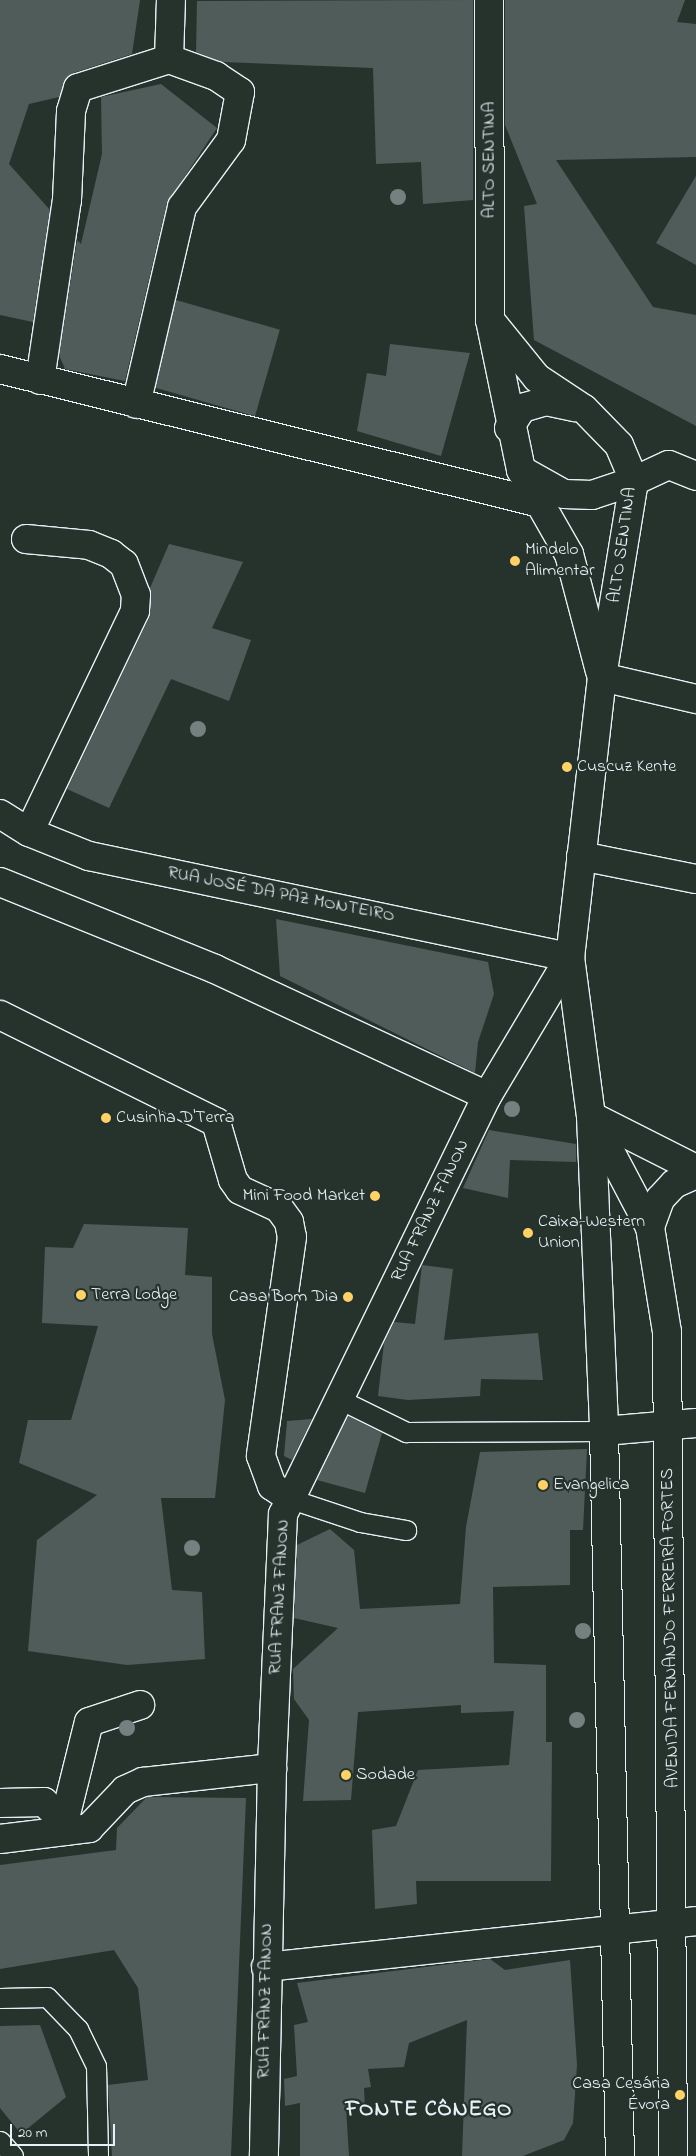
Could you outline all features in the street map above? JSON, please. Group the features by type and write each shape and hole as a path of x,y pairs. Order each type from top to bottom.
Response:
{"street":[{"path":"169,59 171,0"},
{"name":"ALTO SENTINA","path":"489,0 490,320 509,428 521,470 536,502 569,554 602,678"},
{"path":"40,380 68,200 71,111 78,88 169,59 216,76 240,92 231,140 182,207 136,404"},
{"name":"ALTO SENTINA","path":"490,320 537,378 584,409 619,445 634,481 602,678 580,856 570,957"},
{"path":"0,370 536,502"},
{"path":"509,428 522,408 546,401 584,409"},
{"path":"521,470 564,494 592,496 634,481 669,465 696,476"},
{"path":"26,539 89,544 111,554 128,571 136,595 134,611 29,832"},
{"path":"602,678 696,699"},
{"name":"RUA JOSÉ DA PAZ MONTEIRO","path":"0,814 29,832 89,856 570,957"},
{"path":"580,856 696,879"},
{"path":"0,882 215,969 487,1096"},
{"name":"RUA FRANZ FANON","path":"264,2156 266,1967 283,1514 487,1096 570,957"},
{"name":"AVENIDA FERNANDO FERREIRA FORTES","path":"570,957 591,1116 604,1430 612,1930 620,2156"},
{"path":"0,1015 216,1122 233,1180 240,1190 279,1208 289,1222 292,1237 261,1456 272,1486 291,1499"},
{"path":"591,1116 696,1169"},
{"name":"AVENIDA FERNANDO FERREIRA FORTES","path":"591,1116 650,1227 668,1332 669,1425 685,1922 673,2156"},
{"path":"650,1227 660,1199 674,1184 696,1174"},
{"path":"604,1430 696,1423"},
{"path":"64,1829 89,1722 140,1705"},
{"path":"0,1839 64,1829 89,1828 125,1790 143,1782 272,1768"},
{"path":"0,1802 44,1802 64,1829"},
{"path":"266,1967 685,1922"}],"lane":[{"path":"339,1399 406,1432 604,1430"},
{"path":"291,1499 360,1522 406,1530"},
{"path":"0,1998 47,1997 78,2029 96,2066 98,2156"},
{"path":"0,2141 13,2156"}],"building":[{"path":"0,0 140,0 132,54 73,73 59,97 29,104 9,164 50,210 33,322 0,315"},
{"path":"473,0 473,200 423,204 421,162 376,164 373,68 222,62 196,52 197,1"},
{"path":"505,0 685,0 677,22 696,24 696,157 556,160 653,307 696,315 696,426 534,340 524,206 537,204 505,125"},
{"path":"161,84 217,128 167,203 125,381 65,369 59,355 77,240 81,244 102,154 101,97"},
{"path":"696,176 696,265 656,243"},
{"path":"176,300 280,330 255,416 151,387"},
{"path":"390,344 470,353 441,456 357,431 367,373 386,376"},
{"path":"169,544 243,562 212,628 251,640 229,701 171,679 109,808 67,789 149,618 150,588"},
{"path":"276,919 488,962 494,994 478,1042 475,1073 280,976"},
{"path":"489,1130 576,1144 576,1162 510,1160 508,1198 463,1188"},
{"path":"84,1224 188,1228 185,1275 212,1277 212,1334 225,1400 215,1498 161,1498 172,1590 202,1592 205,1659 127,1665 28,1651 37,1540 97,1495 19,1463 28,1420 71,1420 98,1326 42,1323 45,1247 73,1248"},
{"path":"422,1265 453,1269 444,1340 538,1333 543,1380 481,1379 480,1396 408,1400 378,1396 384,1343 394,1322 415,1324"},
{"path":"348,1416 382,1433 365,1493 317,1480"},
{"path":"312,1419 292,1460 284,1456 287,1421"},
{"path":"587,1449 583,1530 570,1530 570,1585 493,1587 494,1663 546,1665 546,1742 552,1742 551,1881 416,1881 417,1904 375,1909 372,1830 396,1826 418,1770 509,1765 514,1711 461,1713 461,1705 358,1712 351,1800 303,1801 309,1720 294,1699 293,1669 338,1628 294,1618 297,1545 330,1529 354,1550 360,1609 460,1604 466,1527 480,1452"},
{"path":"147,1797 246,1798 231,2156 112,2156 108,2085 148,2080 138,1988 114,1950 0,1969 0,1865 116,1850 117,1828"},
{"path":"490,1959 505,1970 570,1960 577,2065 573,2123 564,2140 523,2156 462,2156 467,2020 409,2043 404,2067 368,2069 371,2087 364,2088 365,2108 346,2108 349,2156 300,2156 300,2103 285,2106 284,2079 297,2076 294,2025 308,2022 297,1983"},
{"path":"40,2025 66,2097 21,2134 0,2108 0,2026"}],"place":[{"name":"Mindelo Alimentar","path":"515,561"},
{"name":"Cuscuz Kente","path":"567,767"},
{"name":"Cusinha D'Terra","path":"106,1118"},
{"name":"Mini Food Market","path":"375,1196"},
{"name":"Caixa-Western Union","path":"528,1233"},
{"name":"Terra Lodge","path":"81,1295"},
{"name":"Casa Bom Dia","path":"348,1297"},
{"name":"Evangelica","path":"543,1485"},
{"name":"Sodade","path":"346,1775"},
{"name":"Casa Cesária Évora","path":"680,2095"}],"district":[{"name":"FONTE CÔNEGO","path":"429,2111"}]}
